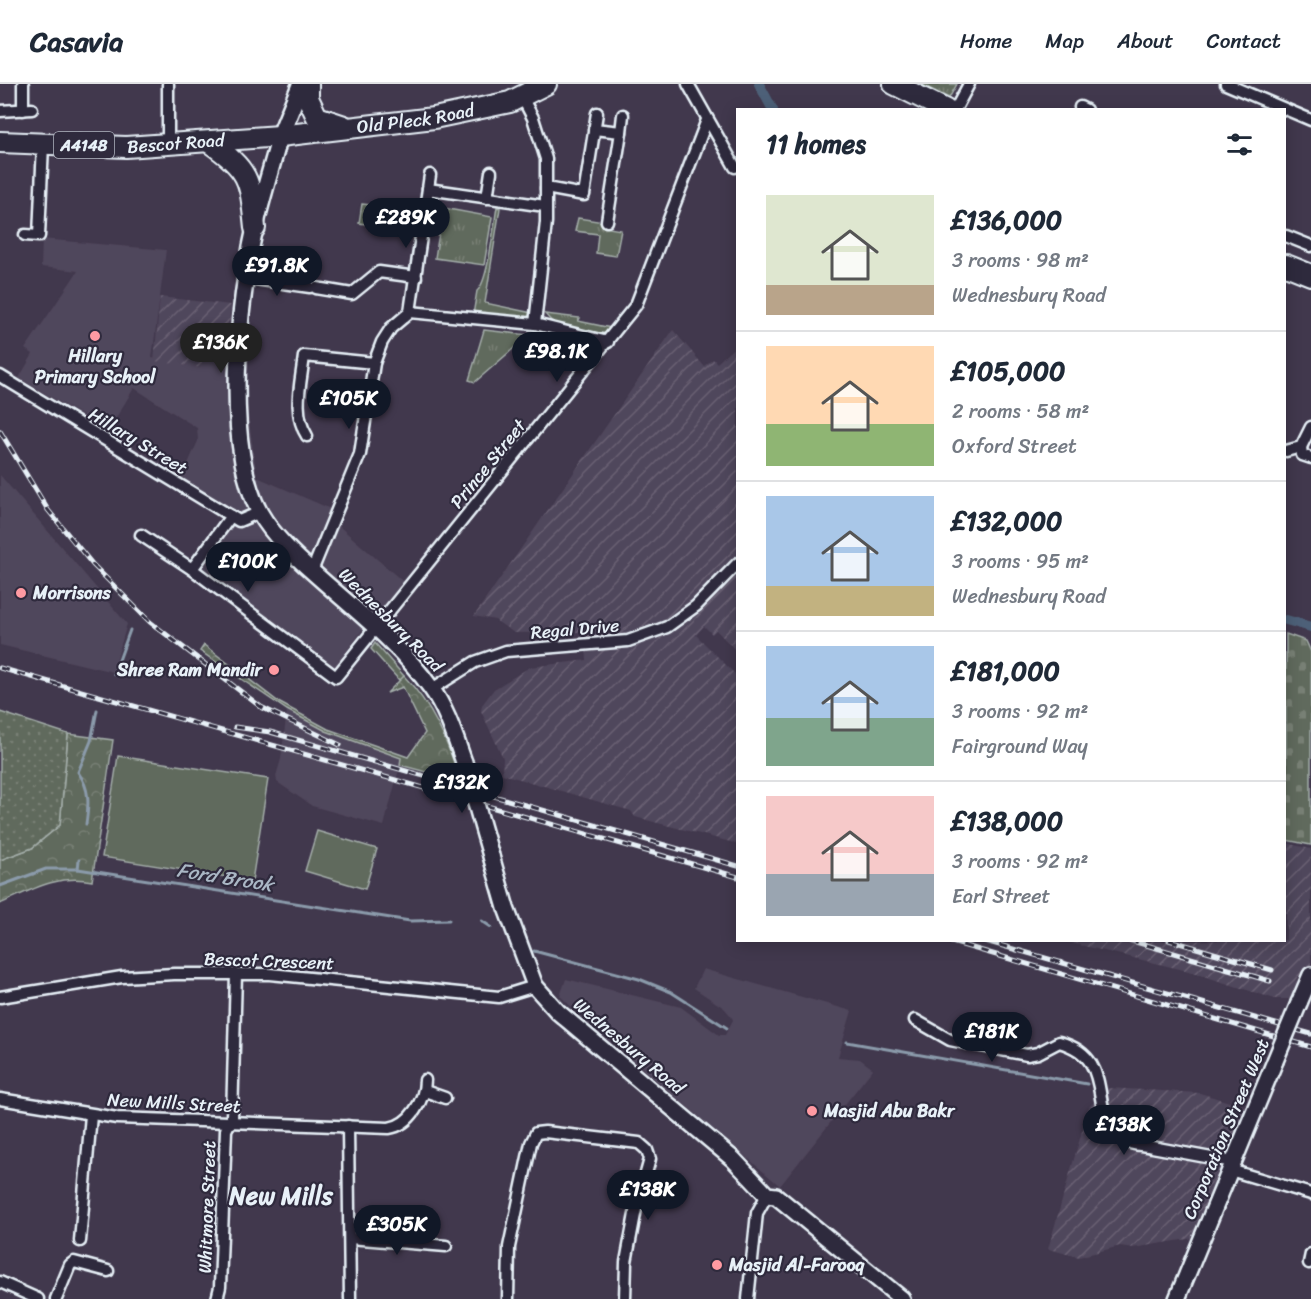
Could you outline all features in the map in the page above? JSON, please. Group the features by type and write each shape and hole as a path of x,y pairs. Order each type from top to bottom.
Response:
{"highway":[{"path":"308,84 308,98 317,117 351,128"},
{"name":"Old Pleck Road","path":"280,136 428,120 522,97 546,84"},
{"path":"894,84 942,108"},
{"name":"Bescot Road","path":"0,142 168,145 280,136"},
{"path":"208,142 242,168 251,189 255,228"},
{"path":"1286,265 1311,274"}],"main road":[{"path":"280,136 301,84"}],"street":[{"path":"0,111 28,110 23,84"},
{"path":"168,84 168,145"},
{"path":"688,84 735,167"},
{"path":"956,108 969,84"},
{"path":"1226,84 1283,108"},
{"path":"522,97 533,118 546,159 545,206 535,324"},
{"path":"1286,109 1311,120"},
{"path":"546,188 584,195 597,113"},
{"path":"608,221 623,115"},
{"name":"Prince Street","path":"192,569 336,677 608,342 636,304 707,120"},
{"path":"594,129 621,132"},
{"name":"Wednesbury Road","path":"280,136 255,228 238,345 237,395 243,463 260,512 269,526 312,571 377,629 432,689 454,732 506,908 535,986 558,1012 733,1159 759,1183 767,1195 776,1196 902,1299"},
{"path":"25,235 39,236 43,209 43,144"},
{"path":"487,198 491,172"},
{"path":"312,571 360,454 374,363 386,334 411,312 430,176"},
{"path":"428,189 545,206"},
{"path":"1286,237 1311,246"},
{"path":"248,278 352,294 379,272 416,277"},
{"path":"411,312 535,324 608,342"},
{"path":"307,436 300,426 298,413 304,356 374,363"},
{"name":"Hillary Street","path":"0,376 231,516"},
{"path":"1311,427 1301,447 1302,454 1311,458"},
{"path":"1286,451 1301,447"},
{"path":"141,535 192,569 231,516 239,521 260,512"},
{"name":"Regal Drive","path":"432,689 475,662 506,651 628,641 667,627 696,606 736,565"},
{"name":"Bescot Crescent","path":"0,997 122,977 236,974 350,981 484,997 499,997 535,986"},
{"name":"Whitmore Street","path":"217,1299 220,1287 226,1130 232,1118 236,974"},
{"name":"Corporation Street West","path":"1177,1299 1311,975"},
{"path":"915,1020 950,1040 1027,1055 1038,1053 1059,1042 1071,1045 1088,1057 1099,1078 1101,1105 1107,1122 1126,1142 1232,1166 1311,1194"},
{"path":"425,1080 425,1091 445,1098"},
{"name":"New Mills Street","path":"0,1099 92,1115 229,1124 401,1126 409,1119 425,1091"},
{"path":"80,1241 92,1115"},
{"path":"348,1126 350,1299"},
{"path":"508,1299 509,1247 531,1143 536,1133 545,1132 639,1143 647,1150 650,1159 636,1209 626,1262 625,1299"},
{"path":"748,1299 757,1213 767,1195"},
{"path":"350,1238 446,1246"},
{"path":"56,1299 70,1265 74,1262 108,1271"},
{"path":"0,1282 23,1296 38,1299"}],"shaded area":[{"path":"42,239 166,250 152,358 201,368 202,355 249,359 246,400 257,477 340,513 340,527 415,592 386,627 373,616 333,669 197,567 237,516 182,477 198,441 197,428 134,388 108,431 19,378 33,354 25,349 78,271 41,267"},
{"path":"160,297 231,305 226,355 202,355 202,368 154,361"},
{"path":"673,330 704,366 713,359 717,363 736,346 736,651 716,630 712,634 704,626 696,635 736,675 736,843 635,817 631,811 502,774 503,758 481,711 482,705 494,689 530,667 587,660 585,632 514,633 495,620 474,616"},
{"path":"0,475 127,624 113,672 0,645"},
{"path":"287,710 326,731 402,758 384,826 312,806 277,782 276,776 281,759"},
{"path":"1286,843 1311,849 1311,965 1305,978 1298,976 1296,981 1302,984 1294,999 1275,999 1188,971 1067,942 1286,942"},
{"path":"703,969 852,1011 838,1057 860,1059 873,1069 780,1186 560,996 566,979 681,1007 719,1035 725,1035 733,1020 731,1016 724,1008 694,988"},
{"path":"1108,1088 1200,1093 1249,1108 1194,1238 1133,1248 1120,1246 1079,1257 1048,1249 1089,1107"}],"green space":[{"path":"920,84 957,84 949,98"},
{"path":"362,204 390,207 387,227 359,223"},
{"path":"497,207 500,208 485,303 532,313 523,320 473,315 477,291 481,286 487,265"},
{"path":"443,208 492,217 484,265 435,258"},
{"path":"578,218 604,222 603,227 621,230 616,256 596,253 598,234 575,231"},
{"path":"545,314 580,318 578,321 611,328 605,333 598,333 554,324"},
{"path":"484,330 529,335 475,382 469,380"},
{"path":"1286,634 1306,641 1311,652 1311,845 1286,840"},
{"path":"375,643 404,676 400,681 371,649"},
{"path":"204,645 280,703 328,729 408,757 425,733 403,687 387,693 404,676 423,699 438,725 460,781 400,765 401,758 326,731 287,710 200,651"},
{"path":"0,712 68,734 60,825 32,848 0,860"},
{"path":"68,734 113,740 92,881 67,880 44,885 0,904 0,860 32,848 60,825"},
{"path":"118,756 268,779 252,881 102,857"},
{"path":"317,831 377,849 365,889 305,871"}],"waterway":[{"path":"759,84 772,108"},
{"path":"1286,620 1311,627"},
{"path":"114,674 130,630"},
{"path":"86,824 88,797 85,784 78,772 91,741 97,710"},
{"path":"78,869 79,860"},
{"name":"Ford Brook","path":"0,886 46,869 78,869 410,921 449,920"},
{"name":"Ford Brook","path":"482,921 491,927"},
{"name":"Ford Brook","path":"534,951 639,979 671,992 727,1028"},
{"name":"Ford Brook","path":"847,1042 1087,1084"}],"railway":[{"path":"0,431 48,510 93,565 150,622 261,707 340,745"},
{"path":"0,668 736,876"},
{"path":"235,727 270,732 736,865"},
{"path":"952,942 1311,1047"},
{"path":"989,942 1311,1034"},
{"path":"1136,942 1270,981"},
{"path":"1176,942 1272,970"}],"place":[{"name":"Hillary Primary School","path":"95,336"},
{"name":"Morrisons","path":"21,593"},
{"name":"Shree Ram Mandir","path":"274,670"},
{"name":"Masjid Abu Bakr","path":"812,1111"},
{"name":"Masjid Al-Farooq","path":"717,1265"}],"district":[{"name":"New Mills","path":"281,1196"}]}
